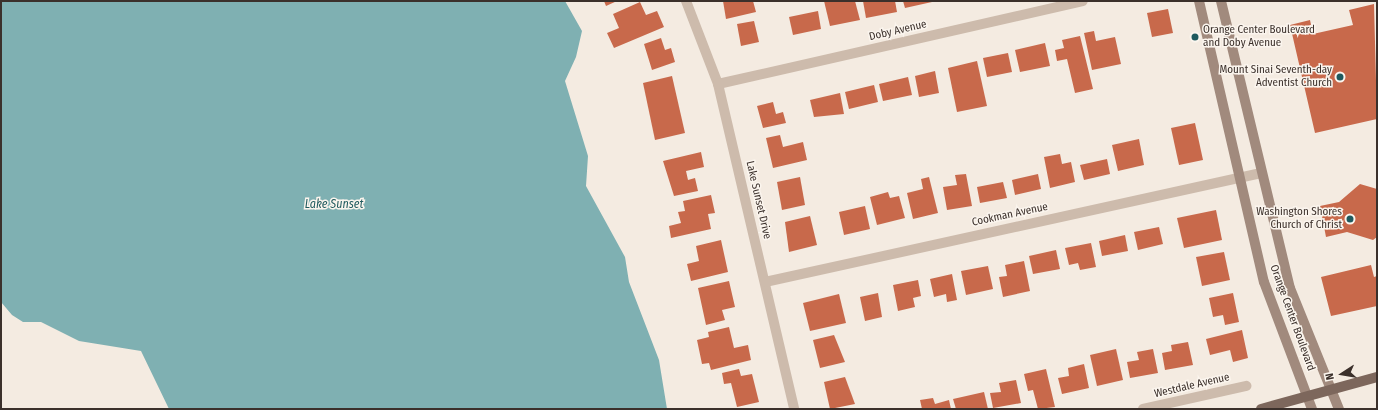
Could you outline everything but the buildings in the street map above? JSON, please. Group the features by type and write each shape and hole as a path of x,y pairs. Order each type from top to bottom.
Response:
{"main road":[{"path":"1261,409 1377,377"}],"street":[{"name":"Lake Sunset Drive","path":"686,1 718,84 794,409"},
{"name":"Doby Avenue","path":"718,84 1083,1"},
{"name":"Orange Center Boulevard","path":"1199,1 1238,177 1264,282 1312,409"},
{"name":"Orange Center Boulevard","path":"1221,1 1261,173 1290,288 1339,409"},
{"name":"Cookman Avenue","path":"765,282 1261,173"},
{"name":"Westdale Avenue","path":"1143,409 1246,386"}],"water":[{"name":"Lake Sunset","path":"1,1 565,1 582,31 576,57 565,81 588,156 586,186 625,257 629,282 659,360 667,409 169,409 141,351 79,341 41,322 23,322 12,315 1,302"}],"place":[{"name":"Orange Center Boulevard and Doby Avenue","path":"1195,37"},
{"name":"Mount Sinai Seventh-day Adventist Church","path":"1340,77"},
{"name":"Washington Shores Church of Christ","path":"1350,219"}]}
